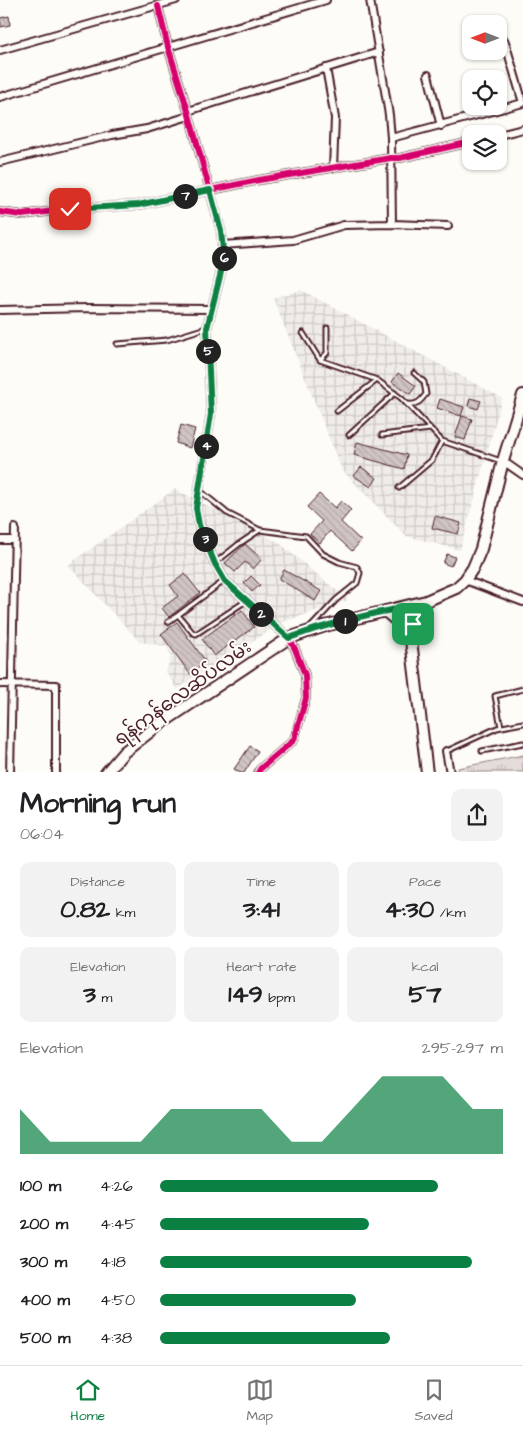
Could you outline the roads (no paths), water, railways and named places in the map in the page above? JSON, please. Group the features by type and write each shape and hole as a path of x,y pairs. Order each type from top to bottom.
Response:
{"main road":[{"name":"ရန်ကုန်လေဆိပ်လမ်း","path":"106,772 124,752 156,727 289,638 307,631 407,607 456,588 473,568 481,549 523,395"},
{"path":"410,636 418,612 426,601"},
{"path":"407,607 427,772"},
{"path":"385,611 410,636"}],"street":[{"path":"0,50 176,0"},
{"path":"0,97 326,0"},
{"path":"370,0 391,138 392,224"},
{"path":"158,6 221,231 224,260 207,328 211,414 196,508 197,516 215,564 225,581 289,638 305,675 306,698 294,740 258,772"},
{"path":"0,162 112,135 147,129 189,113 379,52"},
{"path":"391,138 523,103 508,52"},
{"path":"326,68 335,118 333,168"},
{"path":"428,75 442,126"},
{"path":"507,133 523,129"},
{"path":"0,212 22,214 138,205 259,180 400,158 462,144"},
{"path":"222,244 293,240 344,225 448,226"},
{"path":"0,310 88,308 211,309"},
{"path":"504,460 523,471"},
{"path":"504,460 523,475"},
{"path":"10,772 15,528"},
{"path":"0,540 15,540"},
{"path":"464,580 523,602"},
{"path":"0,684 56,685 56,772"},
{"path":"446,751 450,772"}],"lane":[{"path":"117,344 167,340 207,328"},
{"path":"320,360 327,353 326,328"},
{"path":"303,332 320,360 377,380 407,404 442,441 504,460"},
{"path":"407,404 415,405 426,394 424,382 414,373"},
{"path":"337,411 377,380"},
{"path":"349,435 395,393"},
{"path":"382,435 431,429"},
{"path":"399,488 432,460 442,441"},
{"path":"199,490 227,513 260,530 306,536 323,554 339,562 357,567 360,573 357,583 336,600 307,631"},
{"path":"215,564 260,530"},
{"path":"168,622 225,581"},
{"path":"178,615 193,634 196,634 246,600"},
{"path":"501,727 495,696 523,690"},
{"path":"446,751 501,727 523,723"},
{"path":"482,751 523,743"}]}
